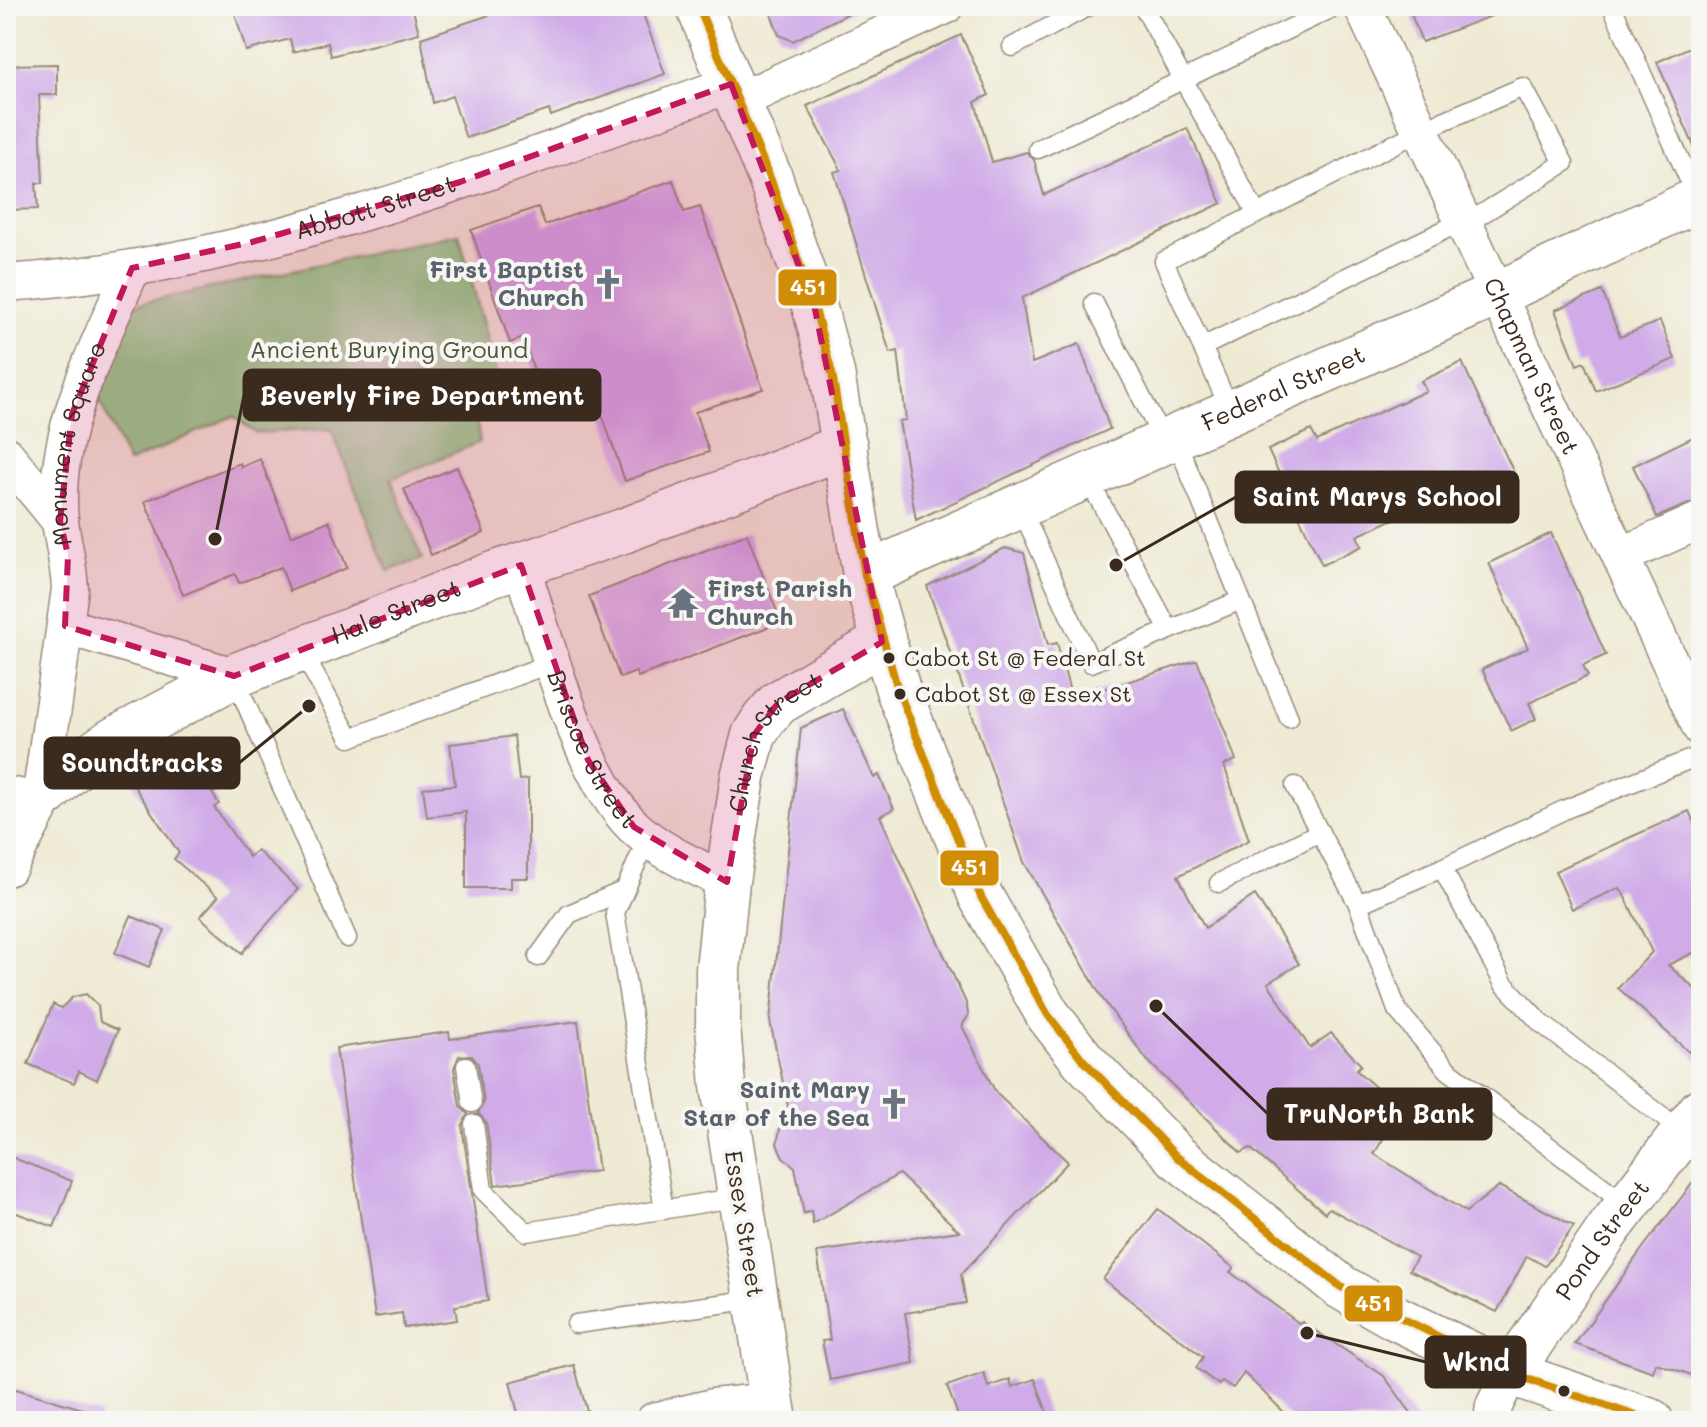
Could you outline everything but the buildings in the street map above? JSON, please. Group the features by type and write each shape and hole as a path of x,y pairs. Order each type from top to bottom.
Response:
{"main road":[{"path":"698,6 796,246 832,373 865,575 882,642 925,762 981,897 1048,1015 1083,1060 1177,1157 1341,1287 1444,1343 1510,1373 1651,1421"},
{"name":"Federal Street","path":"865,575 1497,294 1700,199"},
{"name":"Hale Street","path":"6,864 23,798 113,740 234,676 300,648 521,565 623,531 845,446"},
{"name":"Church Street","path":"727,882 743,777 754,735 764,719 778,703 882,642"},
{"name":"Essex Street","path":"727,882 718,970 718,1027 773,1411"},
{"name":"Pond Street","path":"1510,1373 1692,1121"}],"street":[{"name":"Abbott Street","path":"6,283 132,268 252,242 460,182 734,93 945,6"},
{"name":"Chapman Street","path":"1362,6 1701,728"},
{"name":"Monument Square","path":"23,798 65,626 70,589 68,555 60,521 62,468 72,414 132,268"},
{"path":"6,455 60,521"},
{"path":"1621,556 1701,520"},
{"name":"Briscoe Street","path":"521,565 588,760 609,796 634,827 669,852 727,882"},
{"path":"65,626 234,676"},
{"path":"1492,1421 1494,1406 1510,1373"},
{"path":"654,1421 713,1407 773,1411"}],"lane":[{"path":"1012,47 1089,6"},
{"path":"1143,6 1186,79 1257,214"},
{"path":"1038,149 1337,6"},
{"path":"1612,6 1700,199"},
{"path":"1202,347 1464,223 1564,163 1523,87 1420,131 1164,261 1202,347 1231,412"},
{"path":"1094,303 1170,439 1289,718"},
{"path":"1086,476 1169,630"},
{"path":"1020,506 1091,663 1241,600"},
{"path":"300,648 350,738 554,662"},
{"path":"234,676 347,938"},
{"path":"1358,904 1566,809 1701,755"},
{"path":"1295,786 1358,904 1397,1010 1448,1070 1628,1206"},
{"path":"1219,883 1320,832"},
{"path":"648,837 615,913 664,1210"},
{"path":"1442,868 1504,984 1541,1023 1692,1121"},
{"path":"538,957 569,914 625,890"},
{"path":"466,1066 472,1103"},
{"path":"474,1124 483,1190 526,1232 740,1197"},
{"path":"576,1324 756,1299"}],"highlighted area":[{"path":"731,84 815,309 882,642 778,703 754,735 727,882 634,827 588,760 521,565 234,676 65,626 68,555 60,521 72,414 132,268 252,242 460,182"}],"green space":[{"name":"Ancient Burying Ground","path":"459,234 500,388 473,403 480,442 391,479 422,559 388,571 331,429 256,433 233,416 128,463 96,392 128,306"}],"transit line":[{"name":"451","path":"698,6 771,180 815,309 832,373 865,575 898,690 981,897 1048,1015 1083,1060 1177,1157 1341,1287 1510,1373 1651,1421"}],"place":[{"name":"First Baptist Church","path":"608,284"},
{"name":"Beverly Fire Department","path":"215,539"},
{"name":"Saint Marys School","path":"1116,565"},
{"name":"First Parish Church","path":"683,603"},
{"name":"Cabot St @ Federal St","path":"889,658"},
{"name":"Cabot St @ Essex St","path":"900,694"},
{"name":"Soundtracks","path":"309,706"},
{"name":"TruNorth Bank","path":"1156,1006"},
{"name":"Saint Mary Star of the Sea","path":"894,1104"},
{"name":"Wknd","path":"1307,1333"}]}
